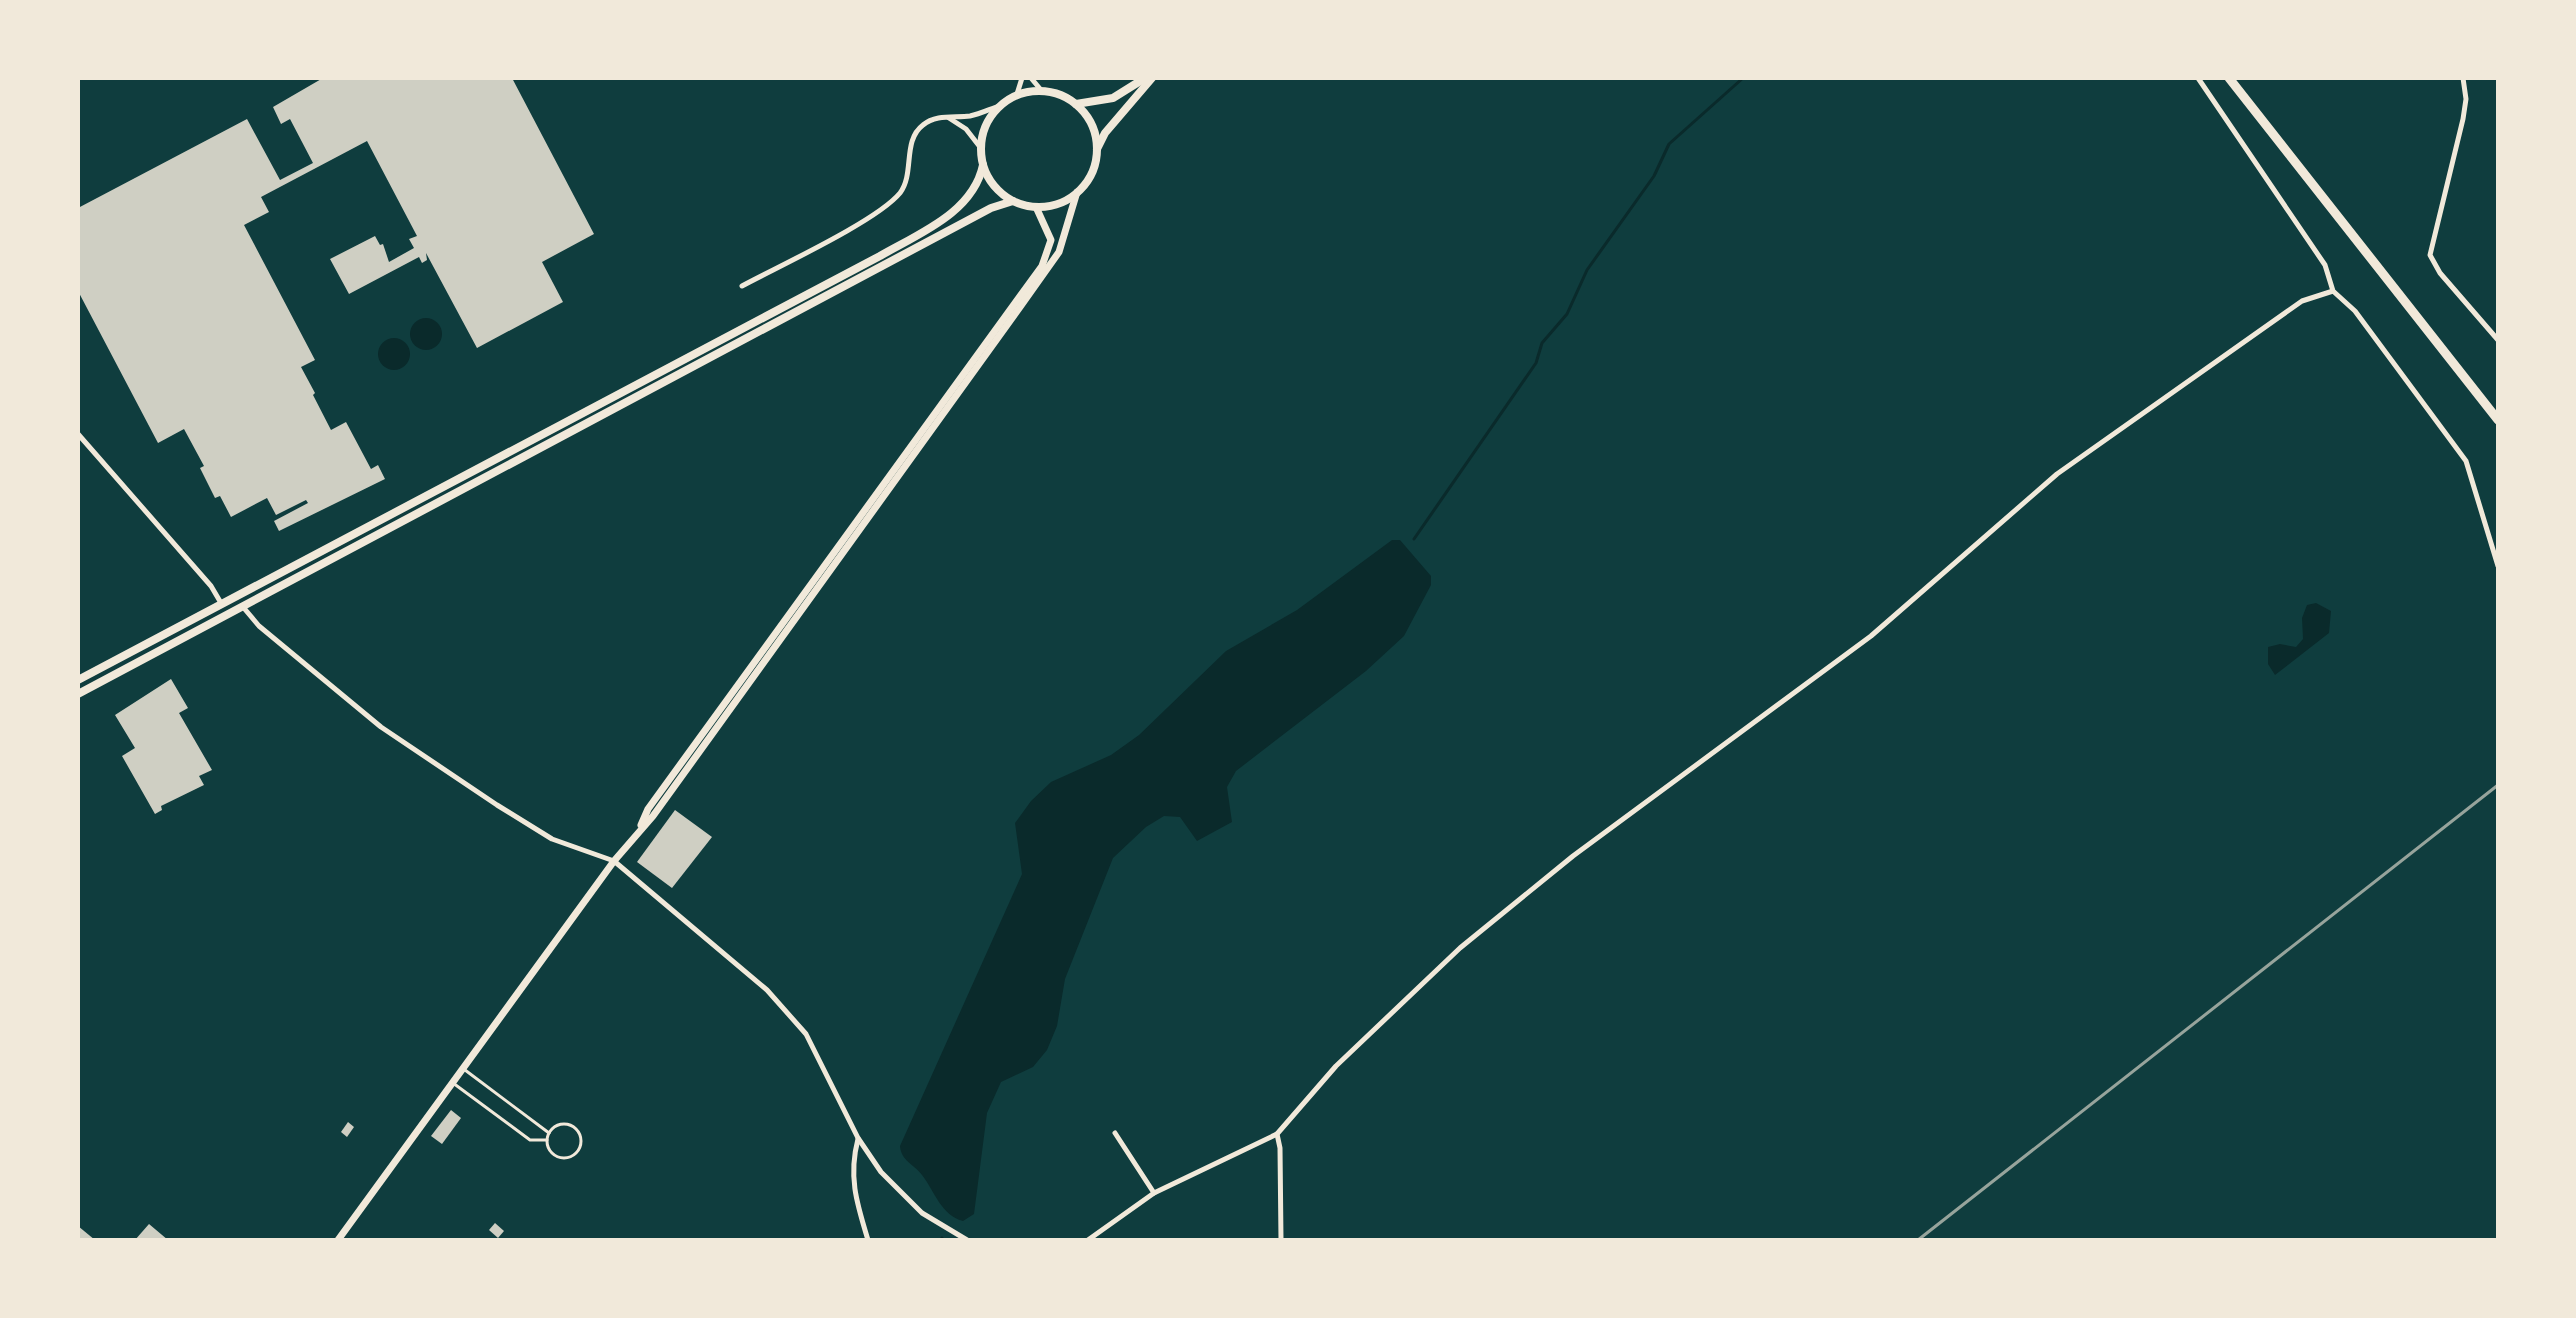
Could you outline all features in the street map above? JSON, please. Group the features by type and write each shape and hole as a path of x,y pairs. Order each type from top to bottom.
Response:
{"highway":[{"path":"2229,78 2498,420"}],"main road":[{"path":"1076,104 1113,98 1145,78"},
{"path":"1097,149 1090,120 1076,104 1060,94 1041,90 1017,94 999,106 985,124 980,147 983,165 997,190 1013,201 1036,207 1057,204 1077,192 1091,175 1097,149 1105,133 1152,78"},
{"path":"78,680 906,241 964,202 978,184 983,165"},
{"path":"78,694 991,208 1013,201"}],"street":[{"path":"1017,94 1022,78"},
{"path":"1031,78 1041,90"},
{"path":"2198,78 2325,265 2333,291 2355,311 2466,461 2498,566"},
{"path":"2463,78 2466,99 2463,119 2430,255 2440,273 2498,340"},
{"path":"742,286 886,206 904,187 917,130 929,121 971,116 999,106"},
{"path":"948,117 966,129 980,147"},
{"path":"338,1240 614,861 653,816 1059,252 1077,192"},
{"path":"638,830 648,809 1042,266 1051,240 1036,207"},
{"path":"1088,1240 1154,1193 1277,1134 1336,1066 1460,948 1573,856 1871,636 2057,474 2302,301 2333,291"},
{"path":"78,434 211,586 222,604"},
{"path":"243,607 259,626 381,727 523,823 552,839 614,861 783,1006 811,1043 858,1138 897,1190 922,1213 967,1240"},
{"path":"1115,1133 1154,1193"},
{"path":"1277,1134 1281,1240"},
{"path":"858,1138 852,1162 852,1182 868,1240"}],"lane":[{"path":"464,1068 549,1133"},
{"path":"453,1083 520,1133 535,1141 547,1140"},
{"path":"559,1124 569,1124 580,1135 580,1145 570,1157 560,1157 551,1152 547,1140 549,1133 559,1124"}],"water":[{"path":"426,318 437,323 442,334 437,345 426,350 415,345 410,334 415,323"},
{"path":"394,338 405,343 410,354 405,365 394,370 383,365 378,354 383,343"},
{"path":"1392,540 1400,540 1431,576 1431,585 1404,636 1366,671 1236,771 1227,787 1232,822 1197,841 1180,817 1164,816 1146,827 1113,858 1065,979 1057,1026 1047,1050 1033,1067 1001,1082 987,1113 974,1214 963,1221 955,1218 944,1208 922,1175 905,1159 900,1146 1022,874 1015,823 1031,801 1051,782 1111,755 1139,735 1226,651 1297,610"},
{"path":"2316,603 2331,611 2329,633 2275,675 2268,664 2268,647 2280,644 2296,647 2303,639 2302,618 2307,605"}],"building":[{"path":"323,78 512,78 594,234 542,262 563,302 477,348 426,253 427,260 422,263 419,257 349,294 330,259 375,236 380,245 383,244 389,262 414,248 409,239 417,236 367,141 261,197 269,212 244,225 315,360 301,367 315,393 313,395 331,430 346,422 371,469 378,465 385,479 279,531 274,521 308,503 306,500 276,515 267,498 231,517 220,496 215,498 200,468 204,466 184,429 158,443 78,291 78,208 247,119 280,180 313,163 290,119 281,124 273,107"},
{"path":"171,679 188,708 179,713 212,770 199,776 204,785 161,806 162,810 155,814 122,756 135,748 115,715"},
{"path":"675,810 712,837 672,888 637,862"},
{"path":"451,1110 461,1118 442,1144 431,1136"},
{"path":"348,1122 354,1127 347,1137 341,1132"},
{"path":"495,1223 504,1231 498,1238 489,1230"},
{"path":"149,1224 168,1240 135,1240"},
{"path":"78,1226 95,1240 78,1240"}],"waterway":[{"path":"1414,539 1536,363 1542,343 1567,314 1587,270 1654,176 1669,144 1743,78"}],"railway":[{"path":"1918,1240 2498,785"}]}
